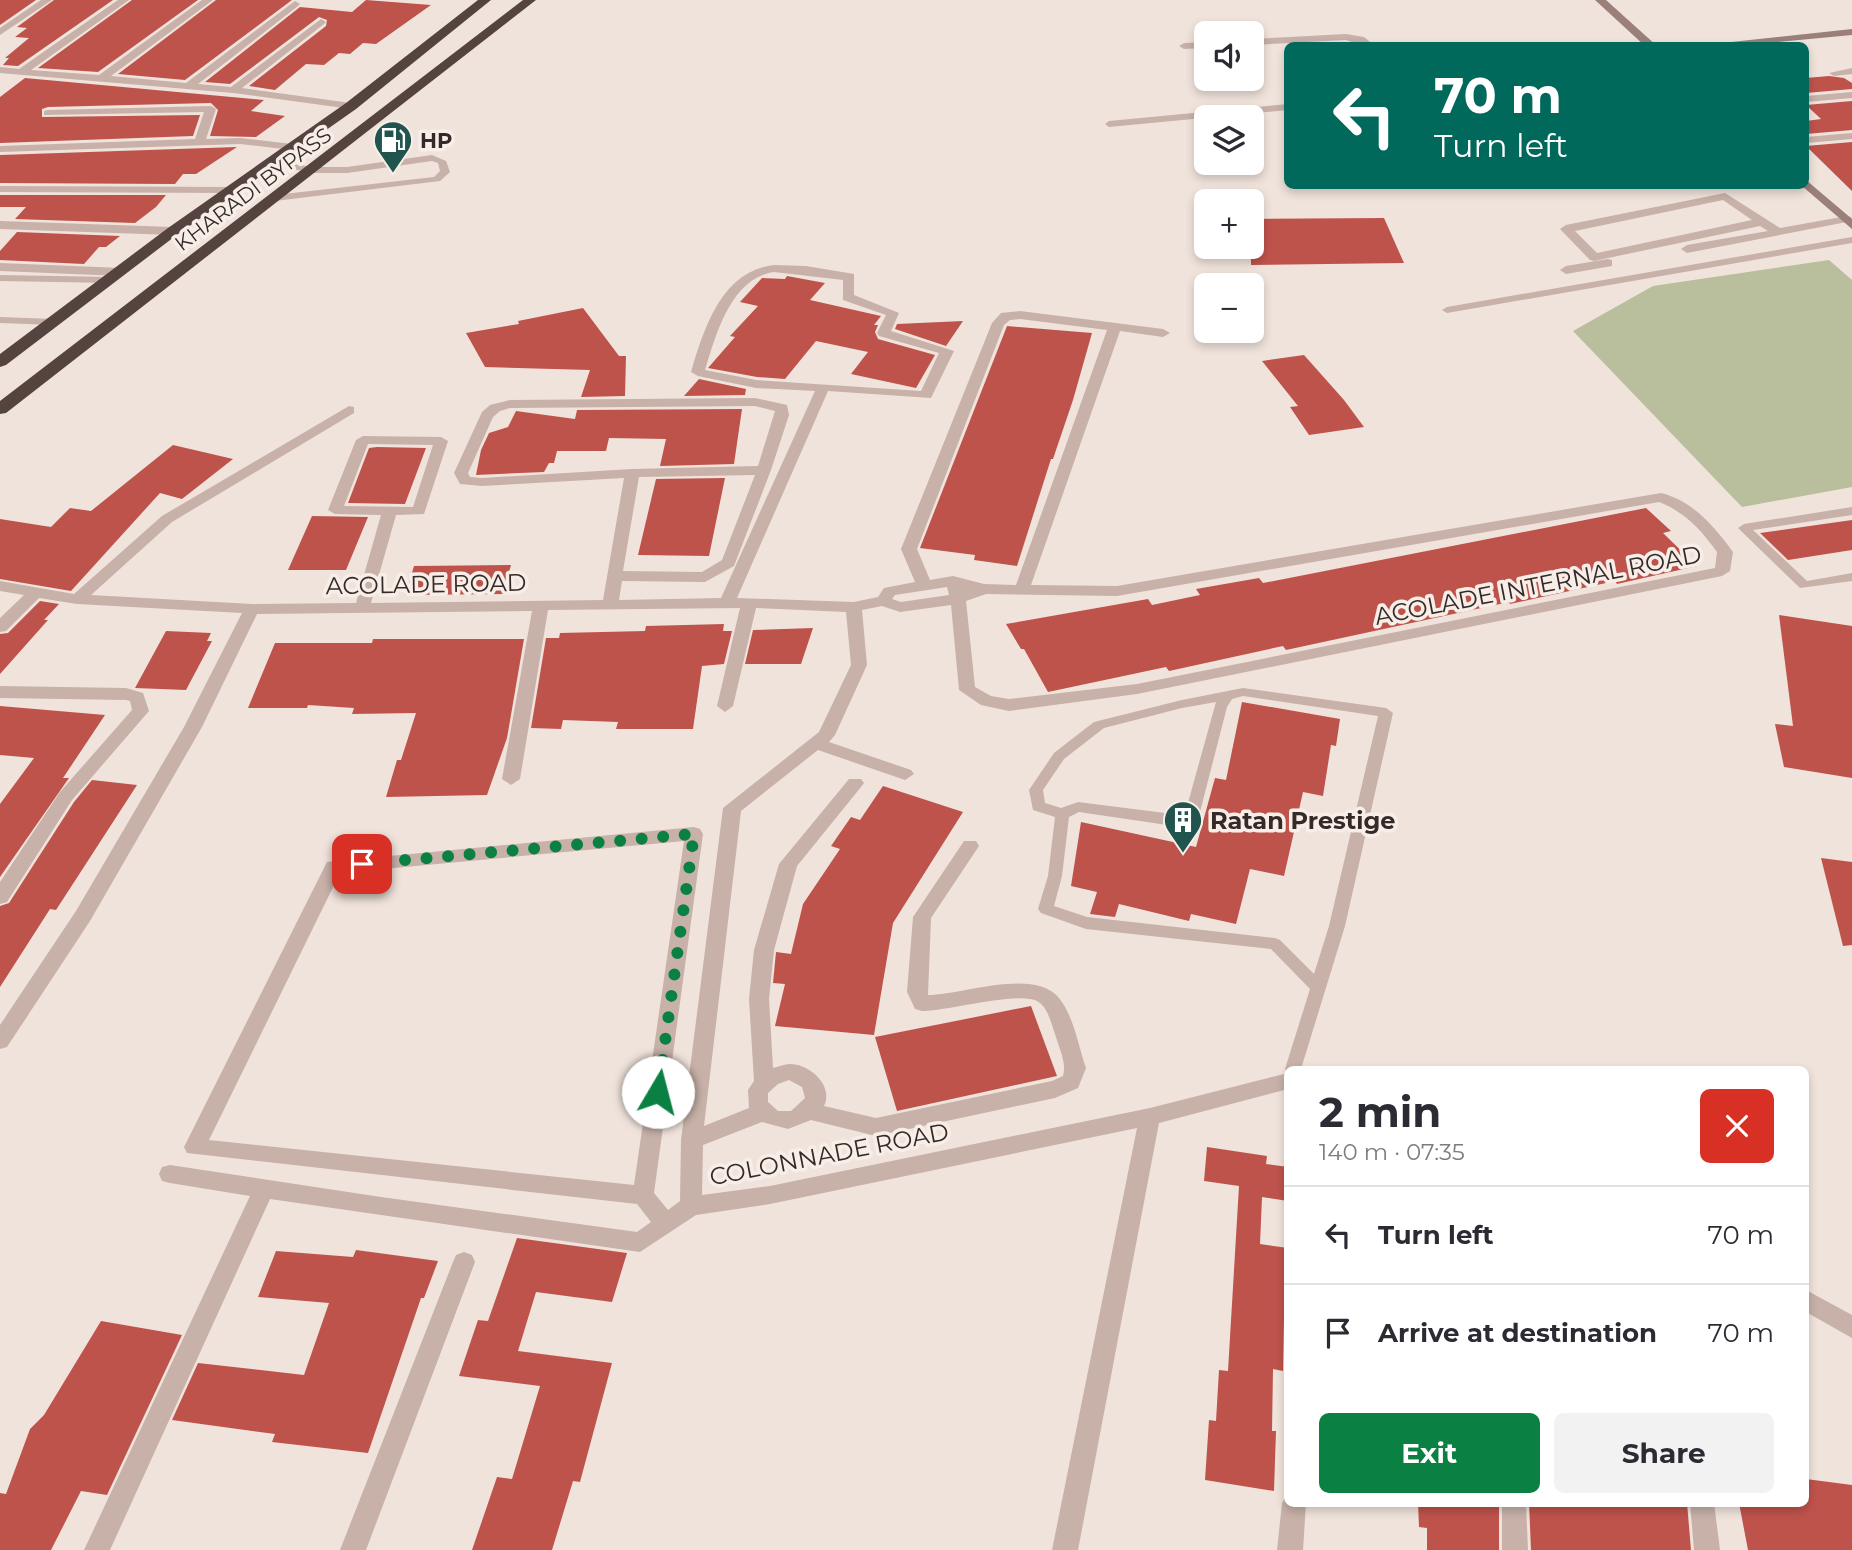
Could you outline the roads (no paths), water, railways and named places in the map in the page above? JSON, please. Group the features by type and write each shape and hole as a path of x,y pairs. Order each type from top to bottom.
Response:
{"highway":[{"name":"KHARADI BYPASS","path":"0,362 173,231 351,106 485,0"},
{"name":"KHARADI BYPASS","path":"0,409 530,0"}],"street":[{"path":"0,32 47,0"},
{"path":"22,71 124,0"},
{"path":"101,79 208,0"},
{"path":"1600,0 1647,42"},
{"path":"187,87 295,4"},
{"path":"233,90 321,22"},
{"path":"1743,42 1852,32"},
{"path":"1264,41 1346,37 1364,42"},
{"path":"1184,46 1194,46"},
{"path":"0,70 233,90 351,106"},
{"path":"1834,73 1852,71"},
{"path":"1809,99 1852,95"},
{"path":"48,113 211,109 199,142"},
{"path":"1809,140 1852,136"},
{"path":"0,149 240,141 292,147"},
{"path":"1809,186 1849,223"},
{"path":"0,189 232,190"},
{"path":"1761,222 1594,257 1566,229 1725,196 1779,233"},
{"path":"1566,270 1849,223"},
{"path":"0,225 173,231"},
{"path":"0,267 116,276"},
{"path":"787,268 850,277 847,297 892,313 884,333 947,351 926,395 823,387 756,384 698,372 706,342 736,285 760,271 787,268"},
{"path":"924,585 909,549 998,323 1006,316 1020,315 1163,333"},
{"path":"1022,589 1115,327"},
{"path":"727,603 823,387"},
{"path":"615,576 705,578 729,563 764,470 782,408 755,402 524,404 495,408 487,415 461,473 465,481 764,470"},
{"path":"77,599 167,519 349,410"},
{"path":"363,440 441,441 419,511 390,511 335,510 363,440"},
{"path":"610,605 632,473"},
{"name":"ACOLADE INTERNAL ROAD","path":"883,601 890,591 953,580 984,589 1117,591 1661,497 1684,506 1706,526 1724,552 1722,571 1137,690 1009,705 987,701 967,690 958,599 953,580"},
{"path":"362,608 390,511"},
{"name":"ACOLADE ROAD","path":"0,586 77,599 252,609 727,603 854,607"},
{"name":"ACOLADE INTERNAL ROAD","path":"854,607 883,601 900,607 958,599 984,589"},
{"path":"0,628 36,592"},
{"path":"726,706 749,603"},
{"path":"511,779 541,606"},
{"name":"COLONNADE ROAD","path":"854,607 859,665 826,735 732,808 692,1140 691,1206 770,1195 1150,1117 1284,1082"},
{"path":"0,1041 83,916 193,727 252,609"},
{"path":"0,897 66,796 141,711 136,697 126,694 2,696"},
{"path":"815,743 905,774"},
{"path":"764,1083 780,1073 799,1074 807,1079 816,1092 816,1101 809,1111 797,1119 787,1121 769,1117 763,1112 757,1098 764,1083 759,999 764,950 788,864 855,783"},
{"path":"643,1195 195,1147 334,867 694,834 643,1195 664,1224"},
{"path":"809,1111 876,1127 1055,1089 1071,1082 1076,1068 1051,1000 1037,991 1015,990 937,1005 922,1003 917,992 922,917 970,846"},
{"path":"692,1140 763,1112"},
{"path":"1065,1550 1150,1117"},
{"path":"170,1174 640,1242 691,1206"},
{"path":"96,1550 264,1189"},
{"path":"353,1550 464,1262"},
{"path":"1809,1302 1852,1327"},
{"path":"1290,1550 1294,1507"},
{"path":"1514,1507 1515,1550"},
{"path":"1702,1507 1707,1550"}],"lane":[{"path":"1109,124 1284,107"},
{"path":"270,162 313,170 347,170 432,158 442,161 445,172 437,179 275,198"},
{"path":"1447,310 1852,240"},
{"path":"0,278 116,276"},
{"path":"0,320 54,322"},
{"path":"1852,511 1744,528 1804,586 1852,577"},
{"path":"1227,696 1220,707 1193,812 1184,820 1078,807 1062,814 1038,806 1036,790 1059,756 1099,725 1243,692 1386,713 1337,926 1294,1066"},
{"path":"1062,814 1055,876 1046,909 1086,923 1275,944 1318,988"}],"place":[{"name":"HP","path":"393,174"},
{"name":"Ratan Prestige","path":"1183,854"}]}
